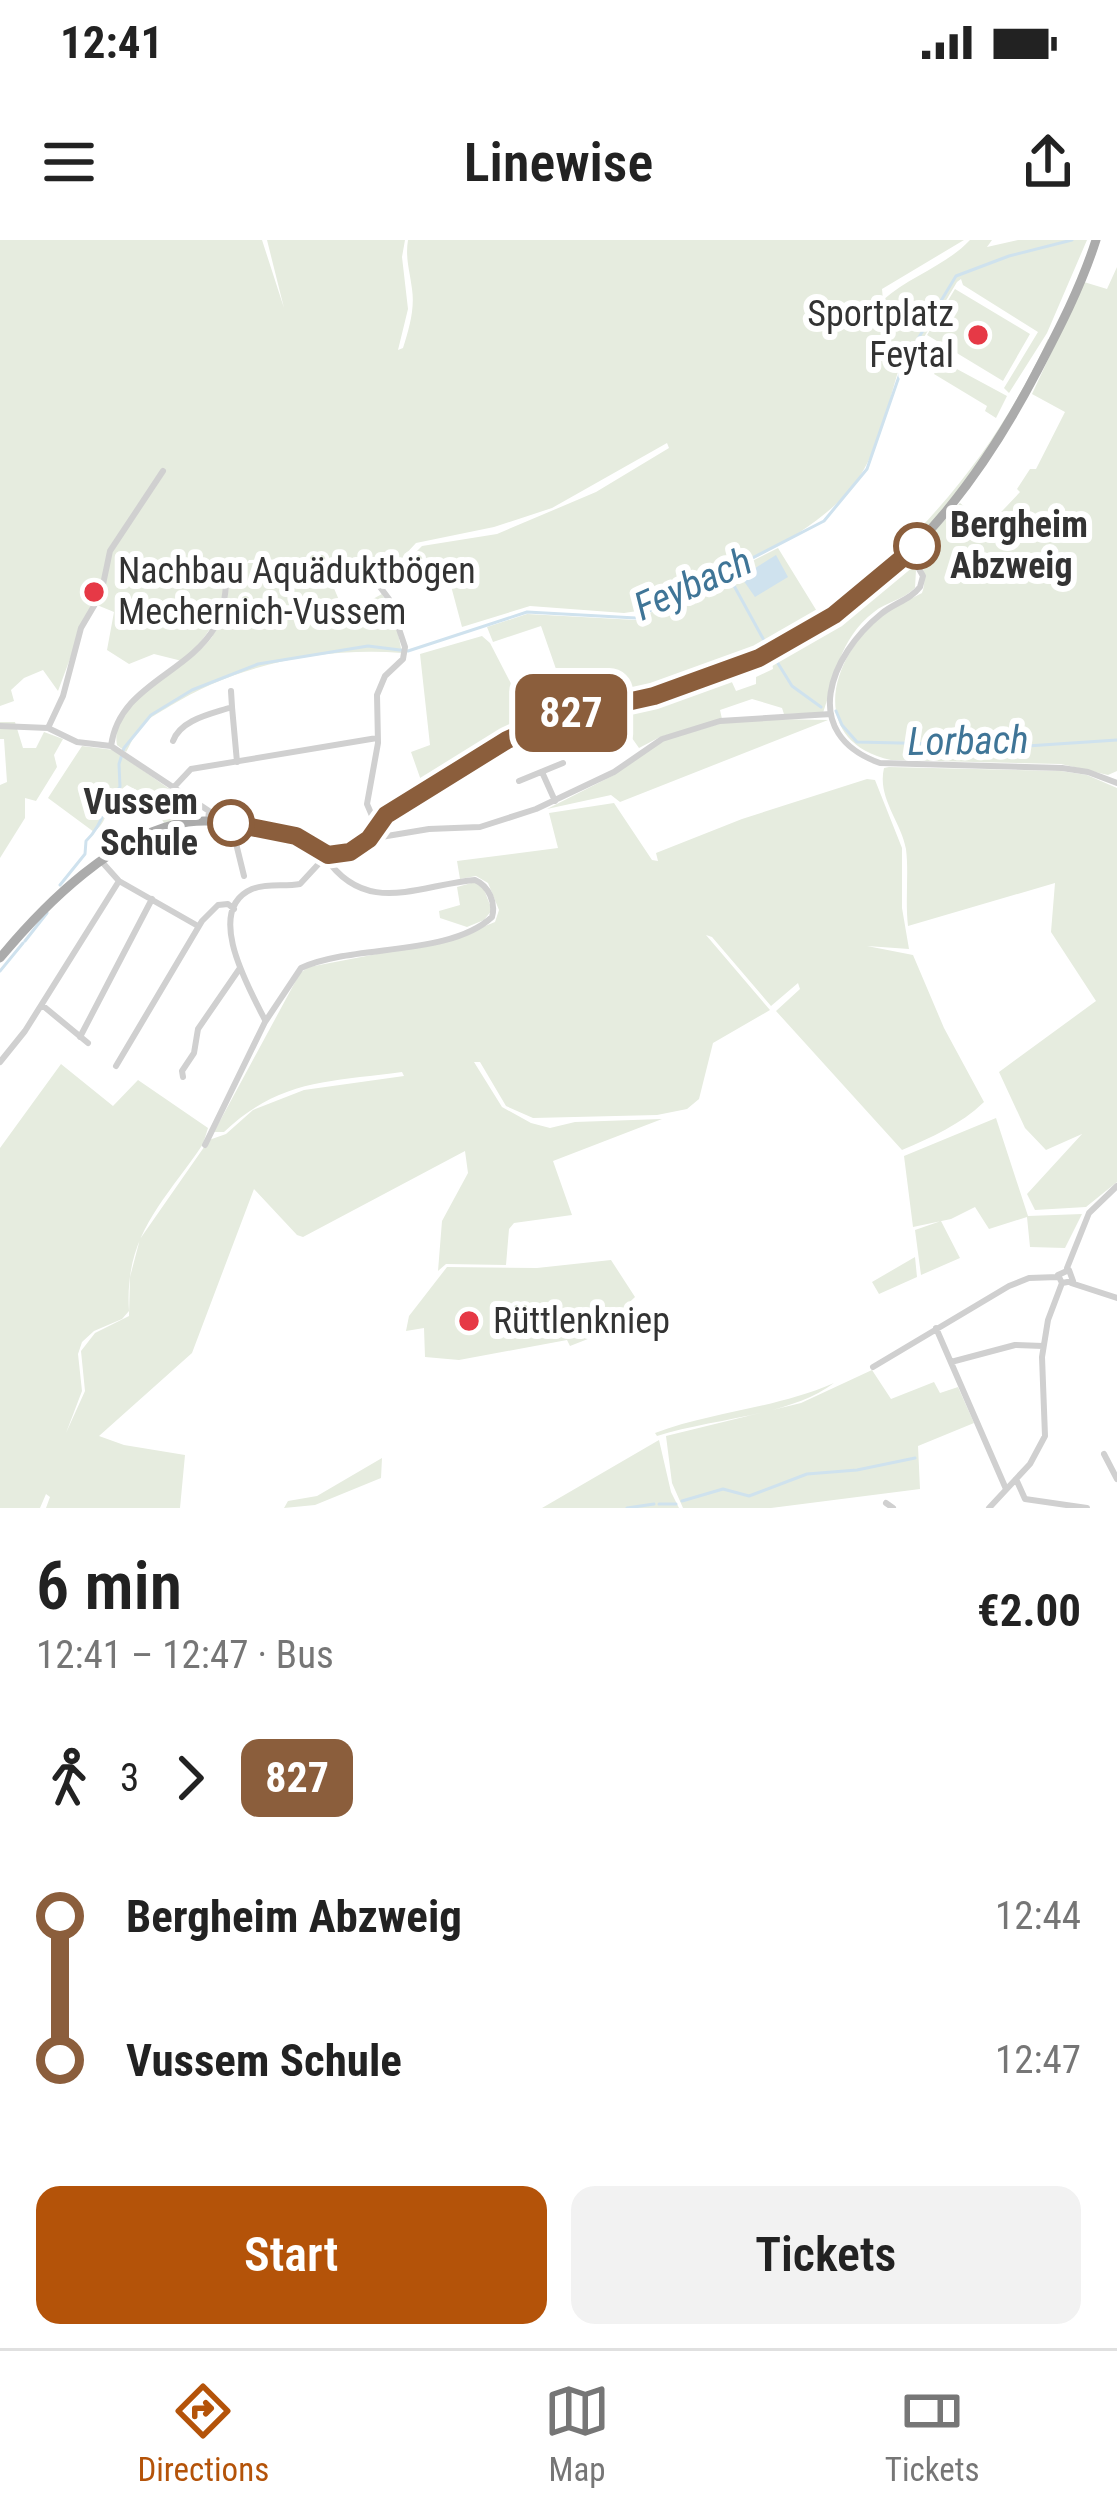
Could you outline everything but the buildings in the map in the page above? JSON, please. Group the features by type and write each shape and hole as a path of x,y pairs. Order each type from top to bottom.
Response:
{"main road":[{"path":"0,958 41,908 102,862 167,826 231,823 296,836 326,856 350,852 369,839 376,825 536,724 691,686 759,658 834,615 910,553 942,520 998,445 1068,312 1096,240"}],"street":[{"path":"48,728 63,696 81,628 100,594 110,551 164,471"},
{"path":"910,553 922,576 920,587 880,614 844,657 830,686 831,715 853,750 880,763 1063,768 1117,783"},
{"path":"111,746 112,734 132,698 189,658 215,627 226,595 228,562"},
{"path":"376,825 368,804 378,738 379,686 405,651 389,599 380,587"},
{"path":"231,691 237,762"},
{"path":"173,740 187,723 232,707"},
{"path":"369,839 480,827 555,801 614,772 662,739 720,721 831,715"},
{"path":"0,726 48,728 77,742 111,746 209,811 208,821"},
{"path":"175,786 191,769 378,738"},
{"path":"519,781 563,763"},
{"path":"542,772 555,801"},
{"path":"231,823 244,876"},
{"path":"205,1145 295,974 307,965 430,942 485,924 493,913 485,887 475,880 387,896 364,889 326,856 300,884 246,891 233,909 230,937 266,1022"},
{"path":"102,862 119,881 198,926"},
{"path":"0,1062 119,881"},
{"path":"42,1004 84,1040 152,899"},
{"path":"116,1066 198,926 218,905 233,909"},
{"path":"188,1036 240,968"},
{"path":"183,1077 194,1054 197,1029"},
{"path":"992,1507 1030,1464 1045,1436 1043,1346 1090,1213 1117,1186"},
{"path":"1063,1283 1073,1274 1067,1269"},
{"path":"873,1366 1019,1282 1063,1283 1117,1298"},
{"path":"936,1328 1006,1489"},
{"path":"951,1362 1015,1345 1043,1346"},
{"path":"1105,1454 1117,1478"},
{"path":"1016,1479 1025,1498 1087,1508"}],"shaded area":[{"path":"0,240 262,240 284,308 267,240 405,240 402,257 408,309 398,350 403,348 412,311 408,240 964,240 882,289 883,300 970,240 992,240 987,247 1018,240 1087,240 1047,333 1009,393 1004,388 1038,332 963,285 961,279 957,282 908,364 901,362 879,435 860,476 820,517 765,553 651,609 624,613 530,606 462,627 451,586 427,586 426,568 416,568 394,587 385,583 422,546 497,534 596,492 669,448 667,443 552,508 494,527 416,543 377,585 320,583 295,559 249,560 247,563 286,566 319,586 333,586 345,614 382,594 395,619 402,653 312,656 224,679 146,721 126,752 117,745 125,713 212,637 226,603 230,566 246,562 226,565 216,618 182,661 154,654 129,664 107,650 114,612 97,605 77,640 58,691 43,670 24,678 11,690 14,701 0,706"},
{"path":"1117,267 1117,771 1108,775 1061,764 891,760 863,749 846,734 837,714 841,670 869,628 922,593 923,544 960,503 988,526 1020,492 1017,489 1030,469 1036,469 1065,412 1032,394 1084,282 1107,289"},
{"name":"Sportplatz Feytal","path":"955,289 1030,334 1003,381 927,335"},
{"path":"1048,339 1052,341 1019,400 948,504 862,590 755,656 691,681 548,715 492,742 423,786 411,752 430,745 420,654 482,636 520,701 550,688 546,675 556,669 541,626 493,642 487,627 527,614 636,620 778,548 818,613 855,590 941,506 1010,411"},
{"path":"942,361 1007,396 996,418 985,411 987,406 934,374"},
{"path":"901,566 916,570 915,588 874,612 853,634 823,713 784,714 782,708 752,699 720,710 722,719 639,748 622,724 571,732 568,740 563,728 521,742 437,788 541,726 654,699 724,676 736,691 756,684 756,677 773,669 771,655"},
{"path":"828,720 620,802 611,795 547,809 614,775 662,741 722,723"},
{"path":"0,722 15,722 23,748 36,748 44,732 63,739 54,755 57,767 36,801 25,798 25,818 0,858 0,785 7,782"},
{"path":"82,746 114,750 195,807 188,818 164,823 149,797 127,785 94,832 48,798"},
{"path":"884,768 1061,771 1087,775 1117,788 1117,1182 1086,1207 1035,1210 1027,1194 1082,1134 1046,1150 1025,1128 999,1072 1096,1001 1051,932 1055,883 908,926 906,849 884,789"},
{"path":"875,780 902,848 902,908 909,949 867,946 913,955 944,1028 984,1102 955,1124 902,1150 776,1011 800,989 798,983 771,1006 706,935 770,1010 713,1043 699,1099 687,1109 657,1115 533,1118 506,1106 480,1062 474,1062 502,1107 531,1123 550,1128 575,1122 662,1119 553,1161 572,1215 514,1223 509,1229 506,1265 446,1264 438,1271 442,1221 468,1173 465,1151 303,1237 254,1189 192,1353 99,1436 185,1455 180,1508 46,1508 50,1497 46,1494 40,1508 0,1508 0,1148 61,1064 113,1106 138,1080 208,1128 203,1144 142,1237 209,1140 226,1134 253,1110 304,1090 404,1076 402,1072 328,1081 286,1092 265,1102 245,1115 224,1132 214,1132 300,973 309,967 450,940 495,922 499,910 488,883 476,876 460,879 457,861 558,848 549,813 614,803 652,860 658,861 656,853 742,819","holes":["130,1280 129,1316 95,1333 81,1351 85,1391 66,1433 82,1391 78,1354 82,1342 94,1331 122,1319 129,1311"]},
{"path":"475,882 483,887 492,910 484,920 467,927 440,918 439,911 460,905 457,887"},
{"path":"996,1118 1028,1216 1082,1214 1065,1248 1030,1247 1027,1217 989,1229 975,1207 951,1219 913,1227 904,1156"},
{"path":"941,1221 960,1258 921,1275 915,1230"},
{"path":"915,1257 917,1277 879,1294 872,1282"},
{"path":"611,1260 635,1297 593,1337 570,1346 567,1340 459,1360 425,1357 424,1328 406,1331 409,1316 447,1267 537,1268"},
{"path":"872,1370 891,1399 934,1382 940,1393 958,1387 974,1423 918,1446 920,1489 771,1508 683,1508 672,1483 666,1436 801,1403"},
{"path":"834,1383 773,1410 655,1433 789,1399"},
{"path":"659,1440 679,1508 542,1508"},
{"path":"382,1458 381,1478 315,1505 284,1508 288,1501 317,1496"}],"water":[{"path":"776,555 788,577 755,597 741,577"}],"waterway":[{"name":"Feybach","path":"60,885 85,854 86,841 120,787 124,748 151,715 192,690 258,664 368,646 408,651 527,612 636,618 824,521 867,469 904,362 956,276 1072,240"},
{"name":"Lorbach","path":"727,573 766,644"},
{"name":"Lorbach","path":"774,657 792,686 821,707"},
{"name":"Lorbach","path":"836,711 857,742 1027,746 1117,740"},
{"name":"Feybach","path":"25,941 47,913"},
{"name":"Feybach","path":"0,971 23,943"},
{"path":"682,1501 723,1489 749,1496 807,1474 915,1458"},
{"path":"627,1508 654,1504"},
{"path":"659,1504 676,1504"}],"bus line":[{"name":"827","path":"231,823 296,836 328,855 350,852 369,839 386,815 536,724 654,696 759,658 834,615 917,546"}],"place":[{"name":"Sportplatz Feytal","path":"978,335"},
{"name":"Bergheim Abzweig","path":"917,546"},
{"name":"Nachbau Aquäduktbögen Mechernich-Vussem","path":"94,592"},
{"name":"Vussem Schule","path":"231,823"},
{"name":"Rüttlenkniep","path":"469,1321"}]}
